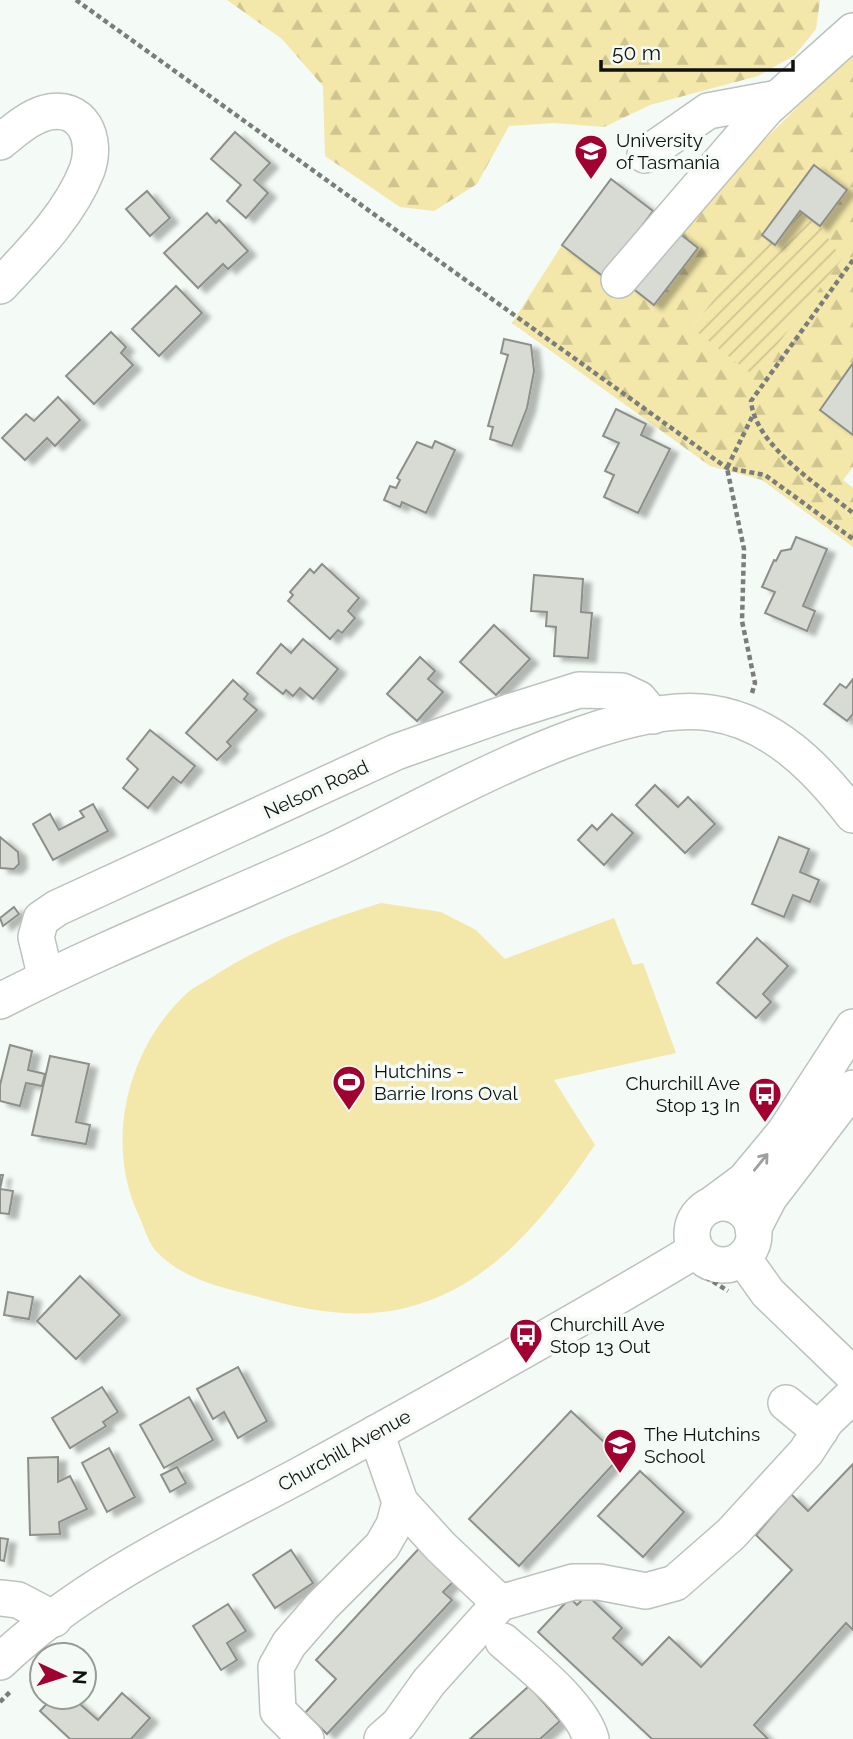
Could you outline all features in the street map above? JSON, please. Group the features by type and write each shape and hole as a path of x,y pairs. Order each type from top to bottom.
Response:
{"street":[{"path":"619,280 778,97 853,31"},
{"path":"645,155 708,111 778,97"},
{"path":"0,142 31,119 53,112 71,114 81,119 90,134 92,144 87,170 60,217 0,286"},
{"name":"Nelson Road","path":"46,978 36,937 41,919 57,908 396,752 579,690 622,691 639,699 653,716"},
{"path":"0,1002 46,978 326,854 495,772 594,730 653,716 697,712 744,721 799,754 853,815"},
{"path":"853,1027 784,1133 746,1180 702,1212 692,1228 696,1250 716,1265 735,1263 748,1243 769,1198 853,1088"},
{"path":"819,1133 839,1133 853,1138"},
{"path":"710,1206 728,1204 737,1207 750,1220 748,1243 768,1293 853,1375"},
{"name":"Churchill Avenue","path":"0,1662 54,1619 121,1572 550,1338 696,1250"},
{"path":"382,1739 399,1724 429,1682 500,1603 573,1582 599,1583 646,1591 675,1583 731,1534 806,1452 820,1431 853,1395"},
{"path":"786,1404 820,1431"},
{"path":"376,1433 400,1502 440,1547 500,1603"},
{"path":"306,1739 278,1711 275,1667 289,1644 313,1616 382,1546 394,1525 400,1502"},
{"path":"0,1598 18,1600 54,1619"},
{"path":"503,1641 545,1679 583,1721 591,1739"}],"path":[{"path":"76,0 727,468 765,475 853,539"},
{"path":"744,721 755,684 742,621 744,549 727,468 752,417 751,401 853,260"},
{"path":"752,417 778,452 853,513"}],"green space":[{"path":"227,0 820,0 816,29 795,55 758,76 650,105 604,127 554,123 509,126 477,184 434,211 400,207 325,156 323,86 282,39"},
{"path":"853,51 853,363 820,410 853,435 853,467 843,480 853,488 853,547 762,480 710,466 512,323 562,245 604,277 631,287 655,304 698,248 675,230","holes":["814,166 847,190 820,226 841,259 692,328"]},
{"path":"800,211 820,226 842,259 754,376 692,328 762,235 775,244"},
{"name":"Hutchins - Barrie Irons Oval","path":"381,903 441,912 476,930 505,959 614,918 633,965 643,963 676,1053 554,1080 595,1145 560,1193 521,1239 475,1277 450,1292 403,1309 344,1313 304,1308 266,1299 193,1277 167,1262 156,1251 129,1190 123,1130 127,1100 148,1042 165,1017 186,994 237,962 317,925"}],"building":[{"path":"235,132 270,163 254,180 268,193 246,218 227,201 241,185 211,159"},
{"path":"814,165 847,190 820,226 800,211 775,245 762,235"},
{"path":"611,179 653,211 604,277 562,245"},
{"path":"147,191 170,218 150,236 126,209"},
{"path":"207,213 216,223 219,220 248,251 228,269 223,264 198,288 164,253"},
{"path":"675,230 698,248 654,305 631,287"},
{"path":"176,286 202,313 159,356 132,329"},
{"path":"111,332 126,347 121,353 133,365 94,404 66,376"},
{"path":"504,339 531,345 534,371 527,408 512,446 490,439 493,427 488,426 508,355 501,353"},
{"path":"853,363 853,435 820,410"},
{"path":"58,397 80,420 55,446 47,438 25,460 2,438 26,414 34,421"},
{"path":"616,409 646,424 641,435 670,449 638,513 604,497 614,475 605,471 619,443 603,436"},
{"path":"435,441 455,450 426,513 402,502 400,507 384,500 390,486 396,488 400,480 397,478 417,442 432,448"},
{"path":"796,537 827,549 803,606 815,611 807,631 765,613 775,592 762,587 774,560 776,561 781,551 791,549"},
{"path":"322,564 359,598 348,611 355,618 342,633 338,630 330,639 288,601 293,595 290,592 310,569 314,573"},
{"path":"534,575 583,579 581,612 592,613 588,658 554,656 556,627 546,626 547,612 531,611"},
{"path":"494,625 530,659 496,695 460,662"},
{"path":"303,639 338,669 313,699 300,688 293,696 286,690 283,694 257,673 281,644 291,653"},
{"path":"420,657 435,671 428,679 443,692 417,721 387,694"},
{"path":"853,679 853,714 847,721 824,704 840,684 846,688"},
{"path":"233,680 248,694 244,699 257,710 227,742 231,746 217,760 186,733"},
{"path":"150,730 195,766 181,783 173,777 148,808 123,788 138,769 127,759"},
{"path":"655,785 678,807 688,797 715,824 685,853 636,805"},
{"path":"93,804 108,831 53,860 33,824 50,814 59,830 84,817 80,811"},
{"path":"612,814 633,833 604,865 578,840 592,825 597,830"},
{"path":"0,837 18,852 19,864 14,869 0,868"},
{"path":"779,837 809,849 800,872 819,880 810,902 793,895 784,917 752,904"},
{"path":"14,907 19,914 3,926 0,918"},
{"path":"757,938 788,966 763,994 771,1002 756,1018 717,983"},
{"path":"10,1045 32,1051 28,1070 45,1074 42,1086 26,1083 20,1106 0,1101 0,1085"},
{"path":"50,1056 89,1064 76,1122 90,1125 86,1144 32,1135"},
{"path":"0,1189 13,1191 9,1214 0,1213"},
{"path":"80,1276 120,1315 76,1359 37,1321"},
{"path":"8,1292 33,1297 29,1319 4,1315"},
{"path":"238,1367 267,1421 238,1438 224,1412 213,1419 197,1389"},
{"path":"102,1387 118,1412 103,1422 106,1426 70,1448 52,1418"},
{"path":"189,1397 213,1440 164,1468 140,1425"},
{"path":"571,1411 620,1457 519,1566 469,1519"},
{"path":"109,1448 135,1497 107,1512 82,1463"},
{"path":"58,1457 58,1482 70,1476 87,1509 59,1522 60,1534 30,1535 28,1458"},
{"path":"853,1464 853,1630 846,1623 754,1725 768,1739 652,1739 538,1632 570,1598 577,1605 587,1595 622,1628 613,1638 642,1665 669,1637 701,1667 792,1570 756,1535 791,1494 808,1511"},
{"path":"177,1467 186,1483 170,1492 161,1475"},
{"path":"640,1471 684,1512 643,1557 598,1516"},
{"path":"0,1538 8,1539 4,1561 0,1560"},
{"path":"424,1543 459,1576 443,1592 452,1600 327,1734 305,1713 336,1679 316,1660"},
{"path":"291,1550 313,1583 275,1608 253,1575"},
{"path":"228,1604 246,1631 227,1643 237,1660 221,1670 193,1626"},
{"path":"529,1686 560,1721 540,1739 470,1739"},
{"path":"122,1693 150,1718 131,1739 70,1739 40,1711 88,1711 98,1720"}],"place":[{"name":"University of Tasmania","path":"591,181"},
{"name":"Hutchins - Barrie Irons Oval","path":"349,1112"},
{"name":"Churchill Ave Stop 13 In","path":"765,1124"},
{"name":"Churchill Ave Stop 13 Out","path":"526,1365"},
{"name":"The Hutchins School","path":"620,1475"}]}
